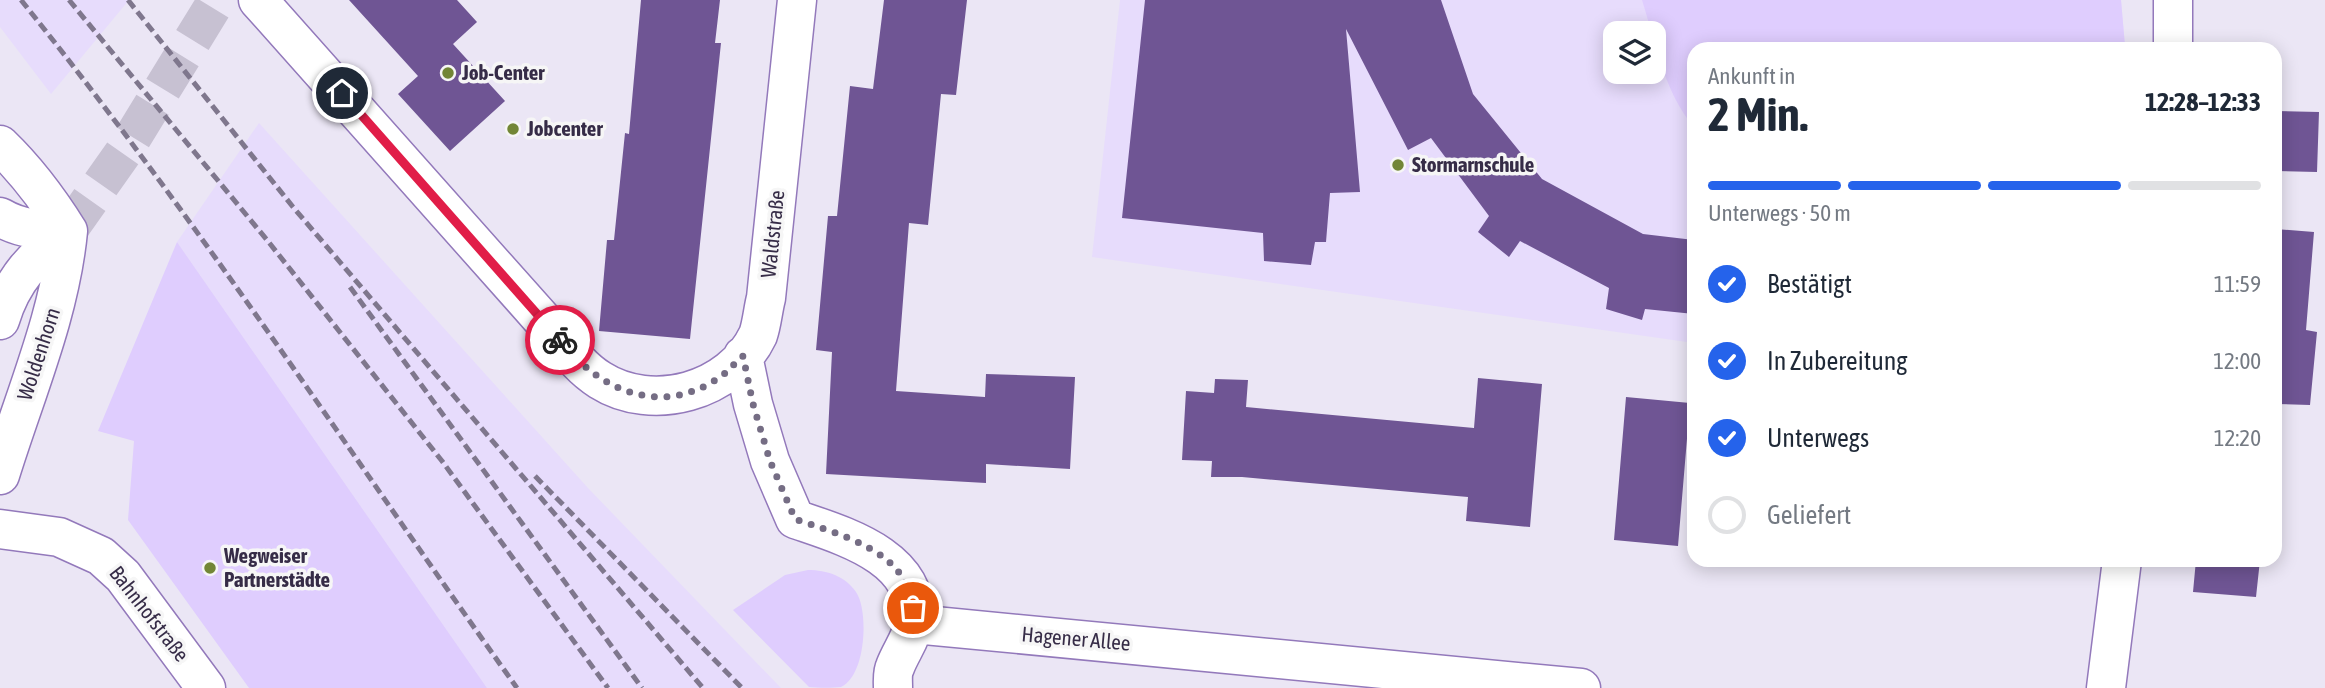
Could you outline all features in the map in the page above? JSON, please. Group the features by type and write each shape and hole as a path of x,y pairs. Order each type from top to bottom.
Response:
{"street":[{"name":"Waldstraße","path":"258,0 572,356 599,379 626,393 646,395 675,395 696,390 722,375 743,356 758,334 766,298 797,0"},
{"path":"2172,42 2173,0"},
{"path":"0,145 47,198 68,231"},
{"path":"0,217 13,225 32,230 68,231"},
{"path":"0,320 23,271 41,251 68,231"},
{"name":"Woldenhorn","path":"0,475 54,313 68,231"},
{"path":"743,356 753,404 770,461 795,519 857,540 891,563 912,593 914,624 894,669 893,688"},
{"name":"Bahnhofstraße","path":"0,529 46,534 80,545 113,565 206,688"},
{"path":"2106,688 2121,567"},
{"name":"Hagener Allee","path":"914,624 1581,688"}],"shaded area":[{"path":"0,0 129,0 51,94 0,27"},
{"name":"Stormarnschule","path":"1120,0 2121,0 2125,42 1687,42 1687,342 1092,257"},
{"path":"1642,0 2121,0 2125,42 1687,42 1687,117 1668,82 1666,21 1648,21"},
{"path":"259,123 588,488 781,688 487,688 177,242"},
{"path":"177,242 487,688 249,688 128,520 134,441 98,431"},
{"path":"808,570 822,571 841,578 852,586 860,601 864,628 860,657 856,670 841,687 809,687 733,610 785,575"}],"building":[{"name":"Job-Center","path":"349,0 457,0 477,22 453,44 505,101 450,151 398,94 418,76"},
{"path":"641,0 720,0 715,43 721,43 690,339 599,331 607,240 614,240 625,133 629,134"},
{"path":"884,0 967,0 956,95 941,94 928,225 909,223 896,391 985,397 986,374 1075,377 1070,469 986,464 986,483 826,474 832,352 816,350 828,216 837,216 850,86 873,89"},
{"path":"1145,0 1441,0 1473,94 1542,179 1643,234 1687,239 1687,313 1645,309 1642,320 1606,309 1609,288 1520,241 1509,257 1478,232 1489,216 1431,138 1408,150 1346,29 1360,192 1330,193 1326,242 1315,242 1311,265 1264,261 1263,233 1122,218"},
{"path":"2282,111 2319,112 2317,172 2282,171"},
{"path":"2282,230 2314,232 2306,330 2317,332 2310,405 2282,404"},
{"path":"1478,378 1542,384 1530,527 1466,521 1468,497 1242,477 1211,477 1212,461 1182,460 1186,391 1214,393 1215,379 1248,380 1246,407 1474,428"},
{"path":"1626,397 1687,403 1687,439 1678,546 1614,540"},
{"path":"2195,567 2259,567 2256,597 2193,592"}],"tunnel":[{"path":"68,231 123,153 217,0"}],"railway":[{"path":"21,0 150,168 274,340 517,688"},
{"path":"69,0 267,240 442,461 608,688"},
{"path":"128,0 293,207 703,688"},
{"path":"350,287 642,688"},
{"path":"535,476 742,688"}],"way so far":[{"path":"560,340 572,356 599,379 626,393 646,395 675,395 696,390 722,375 743,356 753,404 770,461 795,519 857,540 891,563 912,593 913,608"}],"place":[{"name":"Job-Center","path":"448,73"},
{"name":"Jobcenter","path":"513,129"},
{"name":"Stormarnschule","path":"1398,165"},
{"name":"Wegweiser Partnerstädte","path":"210,568"}],"route":[{"path":"342,93 560,340"}]}
